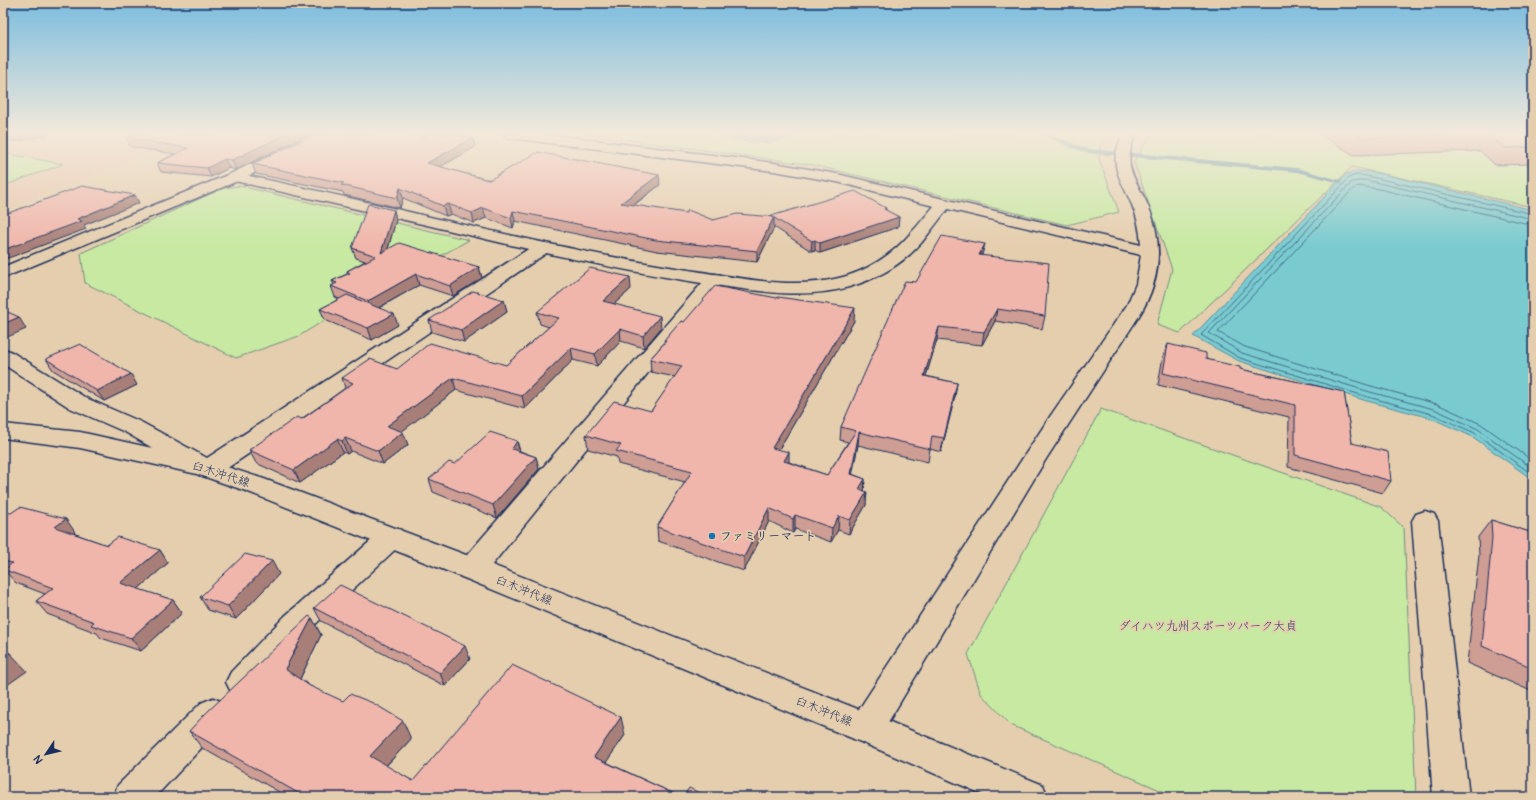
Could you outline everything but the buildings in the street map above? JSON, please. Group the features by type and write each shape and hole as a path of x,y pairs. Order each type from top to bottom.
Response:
{"street":[{"path":"3,273 247,171"},
{"path":"799,171 837,178 945,202 1149,252"},
{"path":"866,728 1060,419 1131,314 1142,293 1149,270 1148,229 1141,206 1128,183 1124,171"},
{"path":"235,177 542,248 623,264 715,279 814,288 841,284 862,277 883,265 902,252 916,238 945,202"},
{"path":"3,355 78,403 133,427 208,469 542,248"},
{"path":"472,569 715,279"},
{"name":"臼木沖代線","path":"3,431 80,440 208,469 392,537 866,728 1030,797"},
{"path":"1425,521 1451,797"},
{"path":"131,797 295,625 392,537"}],"shaded area":[{"path":"3,171 102,171 3,209"}],"green space":[{"path":"3,171 43,171 3,186"},
{"path":"840,171 1104,171 1119,212 1067,225"},
{"path":"1137,171 1348,171 1180,333 1157,325 1172,269"},
{"path":"1372,171 1533,171 1533,207"},
{"path":"240,186 469,240 299,336 236,358 85,283 81,253 223,188"},
{"name":"ダイハツ九州スポーツパーク大貞","path":"1101,409 1381,507 1404,528 1416,797 1176,797 1011,725 981,694 968,654"}],"water":[{"path":"1359,171 1382,174 1533,210 1533,480 1473,437 1431,418 1367,401 1239,361 1193,336 1347,174"}],"waterway":[{"path":"1302,171 1340,181"}],"place":[{"name":"ファミリーマート","path":"712,536"}]}
